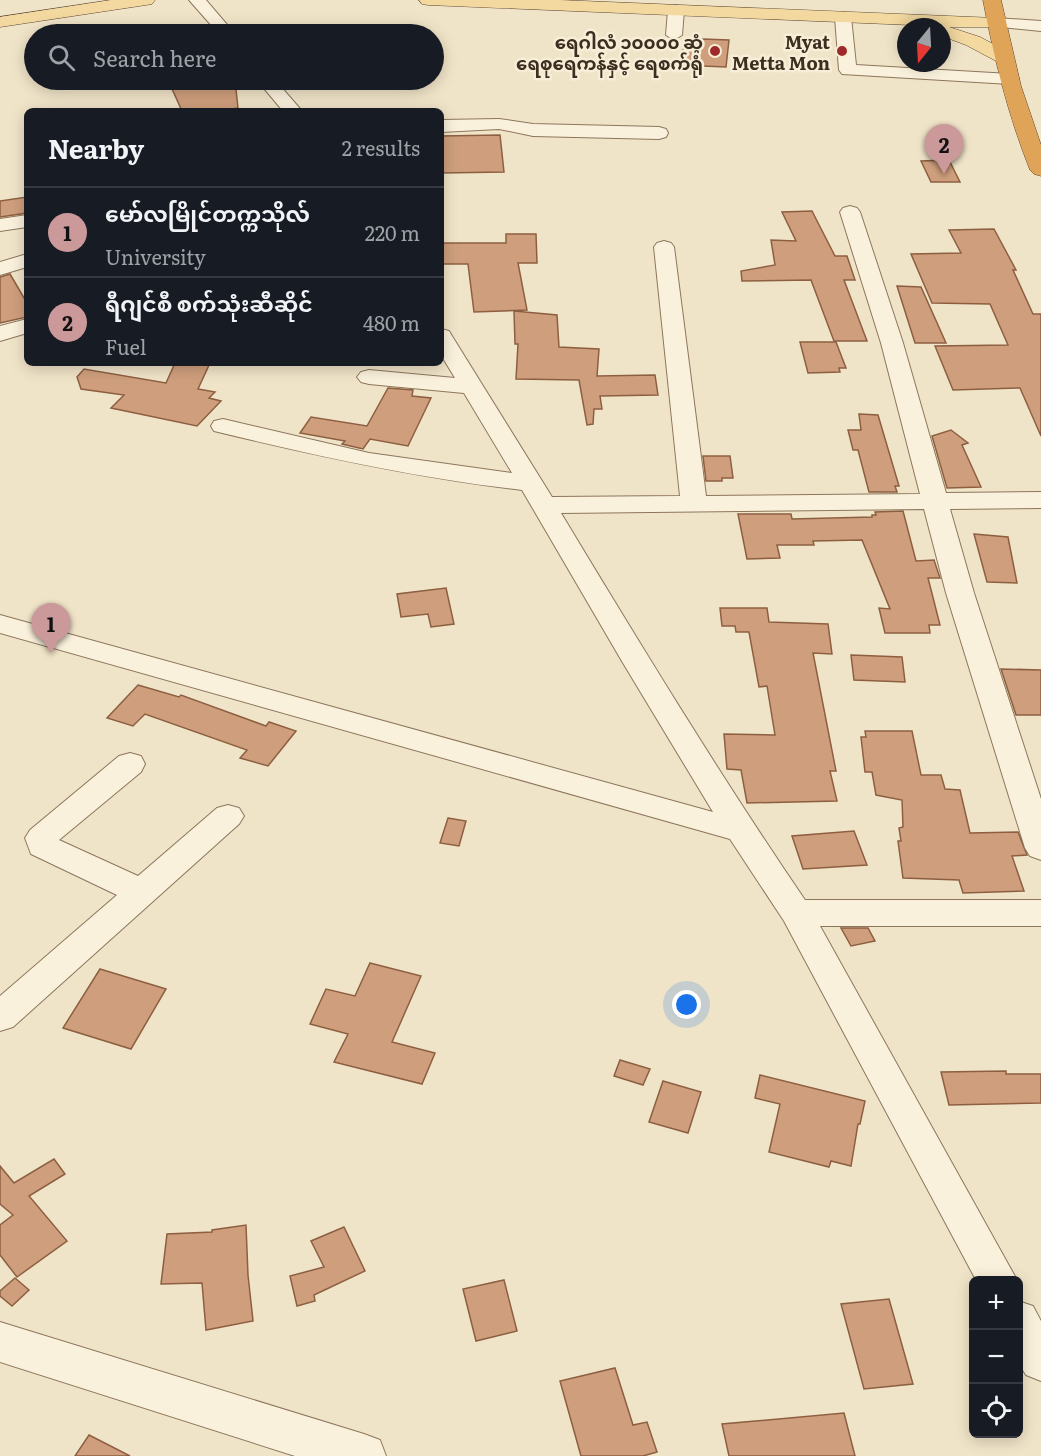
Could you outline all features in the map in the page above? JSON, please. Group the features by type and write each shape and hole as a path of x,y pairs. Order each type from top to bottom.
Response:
{"highway":[{"path":"992,0 1010,79 1029,144 1041,170"}],"main road":[{"path":"0,22 146,0"},
{"path":"428,0 996,23"},
{"path":"884,19 933,16 979,0"},
{"path":"884,19 897,21"},
{"path":"951,33 973,41 1005,58"}],"street":[{"path":"197,0 218,24"},
{"path":"674,35 676,10"},
{"path":"843,17 848,70 1010,79"},
{"path":"996,23 1041,26"},
{"path":"275,90 290,108"},
{"path":"444,126 499,124 533,130 659,134"},
{"path":"850,212 892,343 960,593 1041,848"},
{"path":"0,225 24,221"},
{"path":"664,247 694,503"},
{"path":"0,269 24,261"},
{"path":"0,334 24,327"},
{"path":"444,341 538,494 637,663 741,831 796,913 994,1276"},
{"path":"369,377 473,387"},
{"path":"223,426 369,460 467,476 538,494 694,503 1041,500"},
{"path":"0,624 741,831"},
{"path":"130,764 41,838 42,846 142,892"},
{"path":"0,1017 228,816"},
{"path":"796,913 1041,913"},
{"path":"1023,1329 1041,1361"},
{"path":"0,1342 364,1456"}],"building":[{"path":"702,39 729,40 726,67 679,65 686,40 702,41"},
{"path":"173,90 236,90 238,108 181,108"},
{"path":"500,135 504,172 444,173 444,136"},
{"path":"949,160 960,182 931,182 921,161"},
{"path":"24,197 24,213 0,217 0,201"},
{"path":"812,211 835,256 847,256 855,280 844,280 867,341 834,341 811,280 742,281 741,271 775,265 771,240 796,241 782,212"},
{"path":"994,229 1016,270 1013,270 1033,314 1041,314 1041,436 1020,388 953,390 935,346 1008,345 990,304 932,303 911,254 961,253 949,230"},
{"path":"506,234 536,234 537,263 518,263 527,310 474,312 468,264 444,264 444,243 506,243"},
{"path":"10,274 24,298 24,318 0,323 0,277"},
{"path":"897,286 921,287 946,343 915,343"},
{"path":"514,311 557,315 559,347 599,349 597,376 655,375 658,395 600,396 602,409 594,409 593,424 587,425 579,380 516,379 518,344 515,344"},
{"path":"800,342 836,342 846,368 839,368 840,372 808,373"},
{"path":"174,366 209,366 198,389 215,392 209,398 221,401 197,426 111,408 124,395 81,389 77,377 84,369 166,383"},
{"path":"388,388 413,390 412,396 431,398 408,446 370,439 363,449 342,444 345,441 300,433 311,417 367,426"},
{"path":"859,414 878,415 899,486 895,486 897,492 869,492 858,450 853,450 848,430 861,430"},
{"path":"951,430 968,443 962,445 981,487 947,488 932,436"},
{"path":"703,456 730,456 733,478 706,481"},
{"path":"903,511 916,561 934,560 940,578 928,578 940,625 929,625 930,633 885,633 879,608 890,609 862,540 813,541 814,545 777,545 780,558 747,559 738,514 791,514 792,519 872,517 876,515 875,512"},
{"path":"974,534 1008,537 1017,583 987,582"},
{"path":"446,588 454,624 431,627 428,614 401,617 397,594"},
{"path":"720,608 767,608 769,622 828,624 832,654 813,653 836,771 830,771 837,801 747,803 741,770 727,769 724,734 775,735 767,686 759,687 749,632 736,632 735,626 722,626"},
{"path":"851,655 902,657 905,682 854,680"},
{"path":"1001,669 1041,670 1041,715 1016,715"},
{"path":"138,685 179,697 181,695 266,726 269,722 296,731 268,766 240,758 247,750 145,714 133,726 107,718"},
{"path":"865,731 912,731 921,775 941,775 945,789 960,790 970,833 1018,832 1027,855 1012,856 1024,891 963,893 959,880 903,878 898,841 901,841 899,828 903,827 902,800 876,795 872,772 865,772 861,737 866,737"},
{"path":"448,818 466,821 459,846 440,843"},
{"path":"854,831 867,865 803,869 792,836"},
{"path":"841,928 868,928 875,941 851,946"},
{"path":"370,963 421,976 392,1042 435,1053 422,1084 334,1062 348,1034 310,1024 326,989 355,996"},
{"path":"100,969 166,989 131,1049 63,1028"},
{"path":"620,1060 650,1069 643,1085 614,1076"},
{"path":"1006,1071 1006,1074 1041,1074 1041,1103 949,1105 941,1072"},
{"path":"760,1075 865,1101 860,1124 858,1124 851,1166 831,1161 829,1167 769,1152 780,1104 755,1098"},
{"path":"663,1081 701,1092 688,1133 649,1122"},
{"path":"54,1159 65,1174 29,1196 67,1241 17,1277 0,1255 0,1225 13,1215 0,1204 0,1166 14,1183"},
{"path":"246,1225 253,1321 206,1330 202,1283 161,1284 167,1234 212,1232 212,1230"},
{"path":"344,1227 365,1271 314,1295 315,1301 297,1306 290,1276 324,1267 311,1241"},
{"path":"15,1278 29,1290 12,1306 0,1296 0,1291"},
{"path":"504,1280 517,1331 476,1341 463,1289"},
{"path":"889,1299 913,1384 864,1389 841,1304"},
{"path":"615,1368 633,1425 647,1422 657,1452 643,1456 581,1456 560,1381"},
{"path":"844,1413 855,1456 729,1456 722,1424"},
{"path":"89,1435 130,1456 75,1456"}],"place":[{"name":"ရေဂါလံ ၁၀၀၀၀ ဆံ့ ရေစုရေကန်နှင့် ရေစက်ရုံ","path":"715,51"},
{"name":"Myat Metta Mon","path":"842,51"},
{"name":"ရီဂျင်စီ စက်သုံးဆီဆိုင်","path":"944,174"},
{"name":"မော်လမြိုင်တက္ကသိုလ်","path":"51,653"}]}
